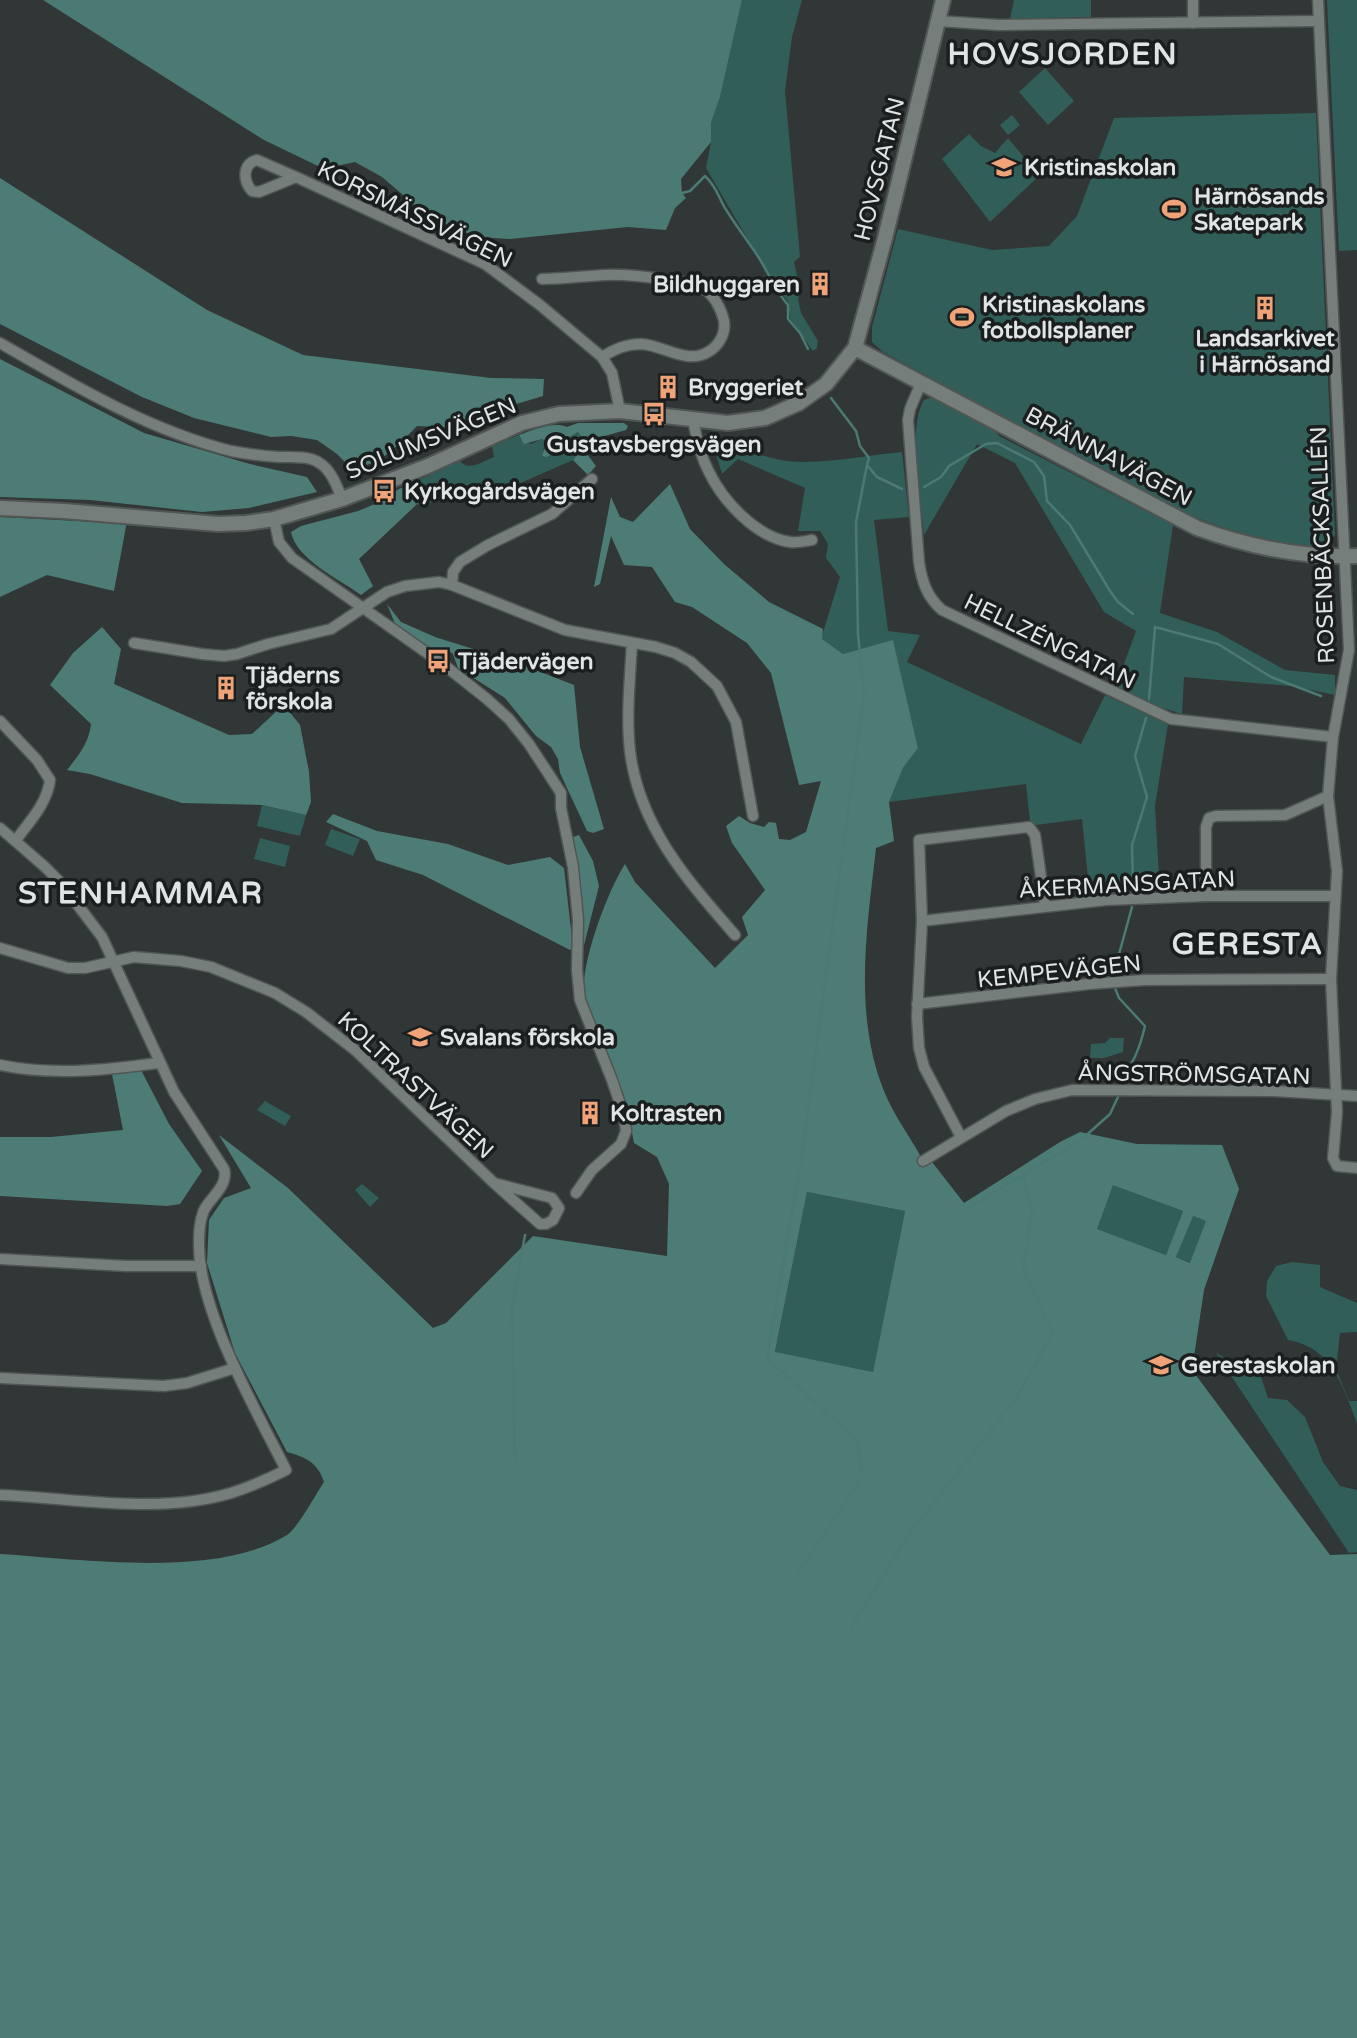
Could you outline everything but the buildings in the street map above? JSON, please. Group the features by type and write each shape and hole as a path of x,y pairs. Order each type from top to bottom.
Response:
{"main road":[{"name":"HOVSGATAN","path":"855,348 943,0"},
{"name":"BRÄNNAVÄGEN","path":"855,348 1198,528 1272,550 1306,555 1351,556"},
{"name":"SOLUMSVÄGEN","path":"0,509 76,512 218,524 274,519 342,499 416,471 522,423 581,411 620,411 728,423 765,418 799,403 826,384 855,348"}],"street":[{"path":"1193,0 1193,23"},
{"name":"ROSENBÄCKSALLÉN","path":"1318,0 1351,556 1353,651 1333,737 1328,796 1336,859 1331,979 1337,1096 1333,1158 1340,1167 1357,1168"},
{"path":"938,21 999,25 1319,22"},
{"name":"KORSMÄSSVÄGEN","path":"296,177 259,191 252,191 248,187 245,171 248,165 257,160 296,177 485,264 540,305 602,357 612,373 620,411"},
{"path":"541,279 605,275 642,276 685,282 701,286 721,310 725,327 722,335 718,344 704,354 685,356 639,344 620,347 602,357"},
{"path":"0,343 154,424 202,442 239,452 309,458 328,470 342,499"},
{"name":"HELLZÉNGATAN","path":"921,383 908,420 919,562 923,585 942,610 1171,719 1333,737"},
{"path":"693,419 697,443 709,473 741,514 769,535 794,542 812,540"},
{"path":"452,585 453,572 469,555 552,514 592,479"},
{"path":"274,519 279,542 292,558 466,680 509,719 559,789 573,867 578,920 577,970 580,1000 612,1080 626,1131 621,1144 592,1170 576,1193"},
{"path":"134,643 224,656 331,629 387,592 405,586 439,582 452,585 565,629 675,653 691,662 717,686 736,722 754,816"},
{"path":"632,643 630,749 639,797 663,845 701,896 735,935"},
{"path":"0,721 37,760 50,780 42,804 16,840"},
{"path":"1206,896 1206,827 1209,818 1285,815 1328,796"},
{"path":"961,1137 924,1067 919,1048 922,921 919,840 1023,825 1029,827 1035,835 1045,905"},
{"path":"0,828 44,866 72,896 102,937 159,1063 192,1123 226,1175 204,1210 200,1222 201,1266 215,1318 235,1368 286,1470 231,1493 180,1503 132,1503 0,1495"},
{"name":"ÅKERMANSGATAN","path":"922,921 1106,900 1335,895"},
{"name":"KOLTRASTVÄGEN","path":"0,948 50,965 68,968 85,968 146,957 181,961 211,967 275,993 306,1012 355,1050 494,1183 540,1224 546,1224 557,1214 559,1208 552,1198 494,1183"},
{"name":"KEMPEVÄGEN","path":"918,1004 1144,980 1331,979"},
{"path":"0,1065 44,1072 80,1072 159,1063"},
{"name":"ÅNGSTRÖMSGATAN","path":"923,1161 1016,1107 1035,1099 1072,1090 1261,1090 1357,1096"},
{"path":"0,1259 126,1266 201,1266"},
{"path":"0,1378 164,1386 187,1383 235,1368"}],"shaded area":[{"path":"43,0 742,0 720,97 711,123 711,142 681,179 682,193 686,198 675,208 666,230 628,227 510,239 477,237 430,218 382,177 355,162 326,168 264,140"},
{"path":"742,0 802,0 792,37 785,91 800,257 794,262 800,288 798,299 801,313 818,341 817,348 813,351 790,319 788,301 777,289 706,168 711,123 720,97"},
{"path":"1014,0 1091,0 1091,17 1010,19"},
{"path":"1327,0 1357,0 1357,250 1339,251"},
{"path":"1045,68 1074,101 1048,125 1019,92"},
{"path":"1316,113 1335,535 1324,548 1247,534 1173,508 883,352 872,342 872,327 898,229 992,250 1049,246 1077,216 1114,118"},
{"path":"1012,115 1020,125 1008,135 1000,125"},
{"path":"969,134 981,146 995,153 1008,138 1039,176 990,222 942,159"},
{"path":"0,178 207,310 303,355 491,378 544,379 543,396 493,411 454,428 417,426 380,459 351,468 317,440 291,436 271,437 194,418 142,397 0,324"},
{"path":"0,359 144,433 250,464 307,477 317,492 249,508 202,512 90,500 0,497"},
{"path":"933,397 994,430 999,436 1173,525 1160,613 1217,632 1285,670 1335,675 1335,695 1291,686 1184,677 1182,714 1156,706 1116,686 1136,631 1104,612 1015,463 977,444 924,535 916,428 924,400"},
{"path":"578,423 624,423 628,426 626,430 601,437 588,447 587,454 596,466 588,475 573,460 578,454 581,436 578,432 547,457 542,456 547,442 542,439 524,444 519,435 549,426 567,427"},
{"path":"578,432 581,436 578,454 573,460 502,491 416,505 408,485 460,461 468,466 481,463 494,457 492,446 519,435 531,444 542,439 548,442 543,450 557,451 573,433"},
{"path":"713,444 800,462 902,452 909,517 874,520 888,631 920,635 907,662 1081,744 1105,695 1168,724 1155,806 1160,893 1090,898 1082,819 1036,825 1030,821 1026,784 889,802 903,768 918,748 893,641 843,654 821,639 840,577 826,558 828,544 820,531 798,531 805,488 738,459 722,474"},
{"path":"670,484 690,529 724,564 769,602 823,629 822,639 843,654 893,640 918,748 903,768 889,802 894,841 876,848 866,940 865,1001 868,1032 874,1062 896,1116 921,1157 932,1162 964,1203 1080,1132 1137,1144 1222,1145 1239,1189 1204,1290 1192,1370 1330,1555 1357,1554 1357,2038 0,2038 0,1554 147,1563 224,1557 258,1549 287,1535 301,1519 324,1482 310,1462 287,1452 235,1353 207,1263 209,1220 224,1198 251,1188 219,1135 288,1188 433,1328 446,1323 533,1236 667,1256 669,1184 657,1157 634,1143 624,1096 586,1003 584,977 597,926 625,864 635,882 715,968 748,935 742,917 765,890 732,843 726,826 739,816 764,827 769,822 776,823 779,839 790,840 806,832 821,781 799,785 771,673 747,643 692,607 675,602 652,567 624,565 611,536 600,584 594,587 611,497 620,517 633,522","holes":["1113,1185 1183,1211 1166,1255 1097,1229","807,1192 905,1211 873,1372 775,1352","1193,1216 1206,1221 1190,1263 1176,1257"]},
{"path":"408,485 416,505 359,559 373,586 361,595 310,560 295,542 291,532 301,526 358,511 387,499"},
{"path":"0,517 127,521 114,591 47,575 0,597"},
{"path":"387,604 401,622 435,637 515,662 574,685 580,747 604,829 593,833 587,831 551,747 536,736 505,698 458,668 453,654 446,648 438,654 395,624"},
{"path":"102,627 121,649 114,684 229,735 252,734 279,709 288,710 300,725 309,772 311,802 306,815 262,805 182,803 90,774 67,770 85,743 91,724 50,685 73,653"},
{"path":"262,805 306,815 300,836 257,826"},
{"path":"333,814 377,831 448,844 508,865 550,857 564,868 573,947 570,950 423,875 376,860 367,841 326,822"},
{"path":"331,829 360,839 353,856 325,845"},
{"path":"579,835 593,861 599,886 582,953 573,837"},
{"path":"260,838 290,846 285,867 254,859"},
{"path":"1110,1038 1124,1038 1123,1052 1104,1058 1090,1058 1091,1044 1105,1043"},
{"path":"141,1070 169,1124 202,1171 180,1204 167,1206 0,1196 0,1137 51,1137 123,1130 112,1074"},
{"path":"265,1101 291,1116 285,1126 257,1110"},
{"path":"362,1184 379,1198 370,1207 355,1190"},
{"path":"1113,1184 1183,1211 1166,1255 1096,1229"},
{"path":"807,1192 905,1211 873,1372 775,1353"},
{"path":"1192,1216 1207,1221 1191,1263 1176,1257"},
{"path":"1292,1262 1320,1265 1320,1287 1357,1303 1357,1332 1340,1333 1336,1369 1349,1401 1357,1401 1357,1423 1334,1370 1316,1351 1288,1340 1266,1296 1267,1281 1276,1266"},
{"path":"1216,1353 1261,1377 1268,1398 1287,1400 1305,1417 1323,1462 1340,1486 1357,1490 1357,1552 1349,1553"}],"waterway":[{"path":"682,193 690,191 705,176 709,180 788,305 788,319 800,333 808,349"},
{"path":"831,398 856,431 860,446 869,458 867,465 877,477 902,489"},
{"path":"924,487 941,477 949,466 986,444 997,443 1034,462 1044,476 1047,501 1070,525 1118,602 1133,614"},
{"path":"843,850 864,694 858,634 856,522 867,465"},
{"path":"1149,699 1155,627 1218,644 1271,677 1321,696"},
{"path":"1133,890 1132,845 1147,797 1135,756 1146,718"},
{"path":"801,1162 842,855"},
{"path":"1113,976 1132,907"},
{"path":"1115,988 1119,998 1145,1026 1136,1055 1119,1081"},
{"path":"968,1208 1081,1140 1110,1114 1118,1097"},
{"path":"800,1166 767,1358 857,1441 862,1473"},
{"path":"1023,1175 1027,1192"},
{"path":"1027,1244 1032,1210 1028,1195"},
{"path":"515,1460 512,1307 525,1235"},
{"path":"1026,1249 1023,1268 1051,1329"},
{"path":"1006,1411 1017,1397 1052,1331"},
{"path":"851,1628 909,1534 1003,1415"},
{"path":"795,1578 861,1479"}],"place":[{"name":"Kristinaskolan","path":"1004,167"},
{"name":"Härnösands Skatepark","path":"1174,209"},
{"name":"Bildhuggaren","path":"820,284"},
{"name":"Landsarkivet i Härnösand","path":"1265,308"},
{"name":"Kristinaskolans fotbollsplaner","path":"962,317"},
{"name":"Bryggeriet","path":"668,387"},
{"name":"Gustavsbergsvägen","path":"654,414"},
{"name":"Kyrkogårdsvägen","path":"384,491"},
{"name":"Tjädervägen","path":"438,661"},
{"name":"Tjäderns förskola","path":"226,688"},
{"name":"Svalans förskola","path":"420,1037"},
{"name":"Koltrasten","path":"590,1113"},
{"name":"Gerestaskolan","path":"1161,1365"}],"district":[{"name":"HOVSJORDEN","path":"1063,54"},
{"name":"STENHAMMAR","path":"141,893"},
{"name":"GERESTA","path":"1248,944"}]}
